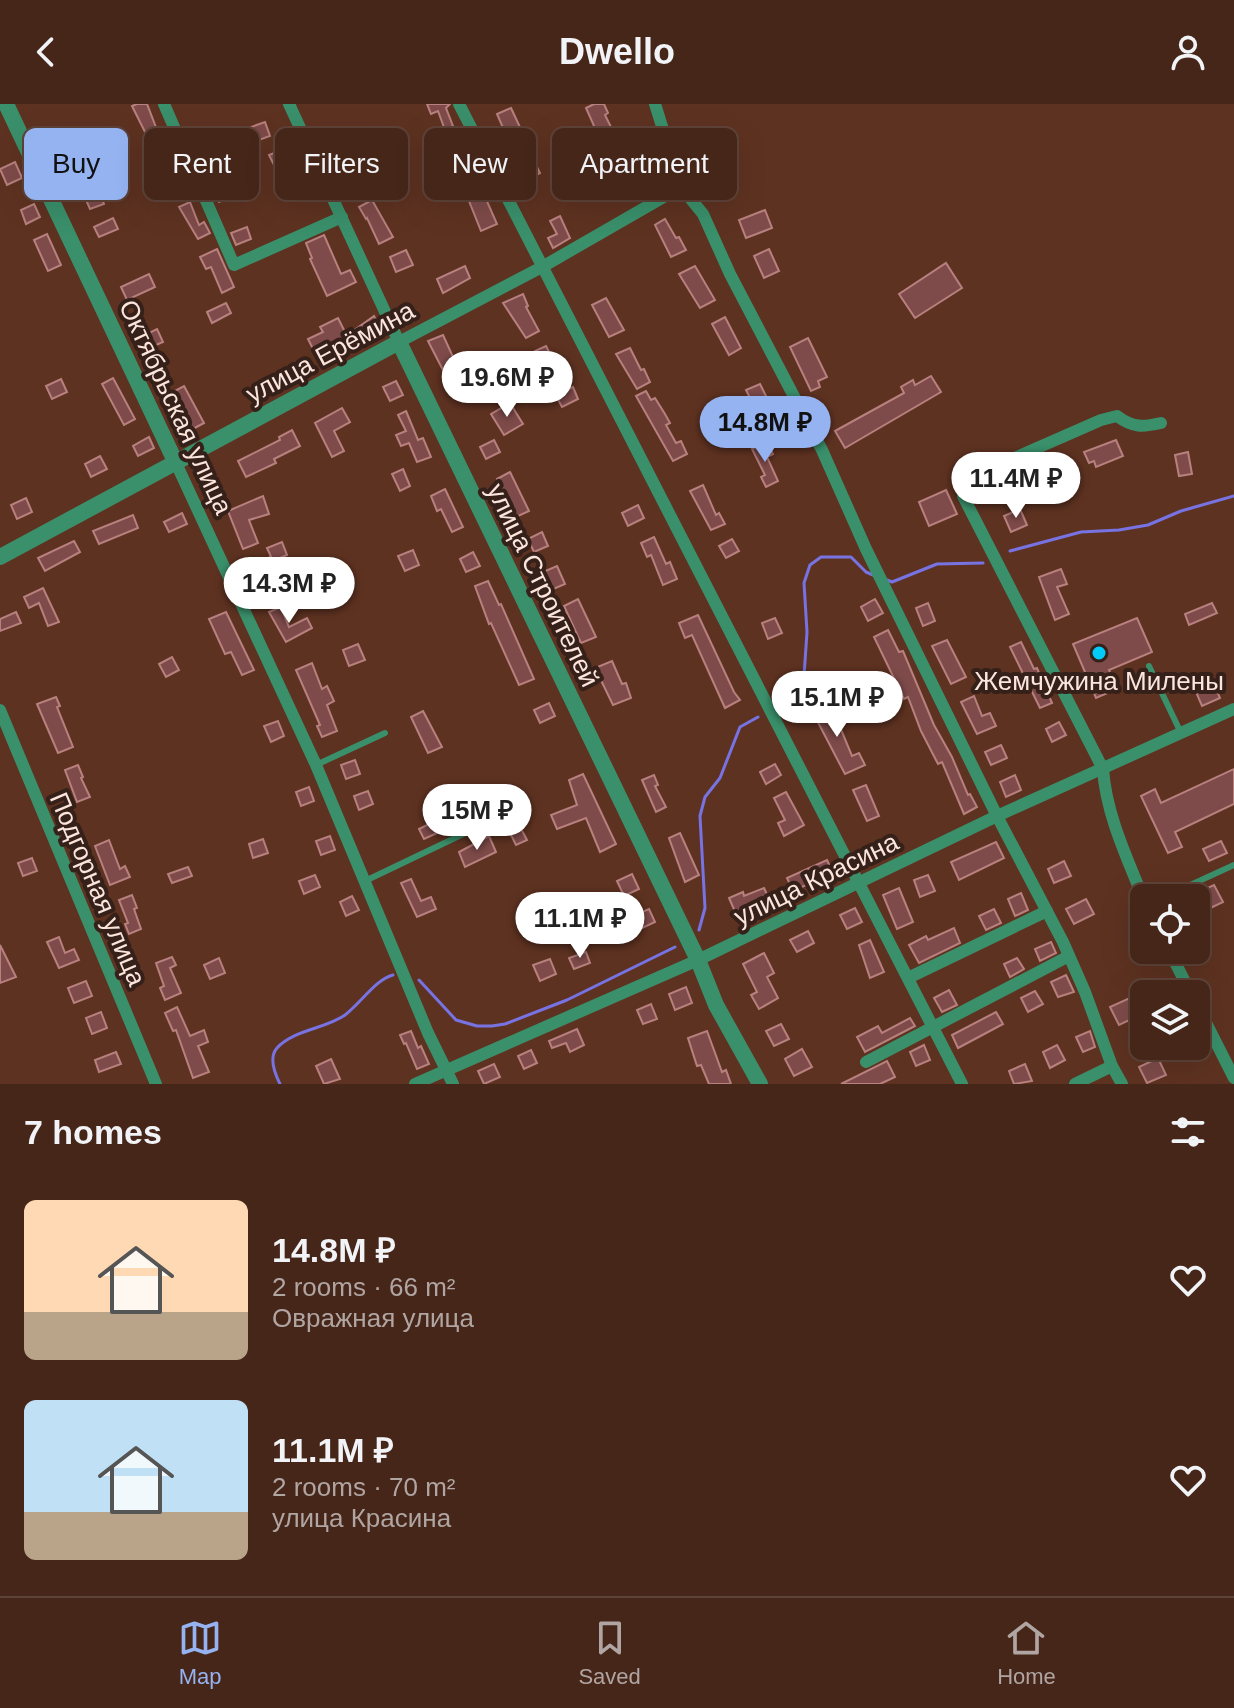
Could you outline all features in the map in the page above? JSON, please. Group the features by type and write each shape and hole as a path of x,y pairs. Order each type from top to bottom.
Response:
{"street":[{"name":"Октябрьская улица","path":"6,104 316,765 453,1084"},
{"path":"164,104 234,265 342,217"},
{"name":"улица Строителей","path":"289,104 399,342 698,960 716,1005 760,1084"},
{"path":"459,104 962,1084"},
{"path":"655,104 663,128"},
{"name":"улица Ерёмина","path":"0,557 542,267 658,200"},
{"path":"692,200 703,214 730,274 822,450 873,563 1069,956 1122,1084"},
{"path":"1138,884 1104,787 1103,769 963,496 964,484 1014,457 1101,420 1117,416 1129,425 1143,427 1161,423"},
{"name":"улица Красина","path":"415,1084 698,960 997,816 1234,709"},
{"name":"Подгорная улица","path":"0,710 156,1084"},
{"path":"908,978 1047,911"},
{"path":"866,1062 1069,956"},
{"path":"1210,1031 1234,1078"},
{"path":"1075,1084 1112,1066"}],"lane":[{"path":"1149,666 1181,733"},
{"path":"316,765 385,733"},
{"path":"365,881 480,826"},
{"path":"1193,884 1234,865"}],"building":[{"path":"147,104 156,128 144,130 132,106"},
{"path":"427,104 450,104 446,108 453,126 444,128 438,111 431,114"},
{"path":"604,104 612,128 595,128 586,108"},
{"path":"511,108 520,128 503,128 497,114"},
{"path":"265,122 270,136 259,140 259,128 251,127"},
{"path":"275,153 275,165 274,165 269,155"},
{"path":"15,162 22,178 7,185 0,169"},
{"path":"86,200 102,200 104,204 90,209"},
{"path":"372,200 393,237 379,244 359,207"},
{"path":"469,200 486,200 497,224 481,231"},
{"path":"190,202 199,225 204,222 210,233 198,239 179,207"},
{"path":"34,204 40,217 26,224 21,210"},
{"path":"765,210 772,228 746,238 739,220"},
{"path":"560,216 570,238 553,248 548,238 557,234 550,221"},
{"path":"113,218 118,229 99,237 94,227"},
{"path":"665,219 686,250 671,257 655,225"},
{"path":"247,227 251,239 236,245 231,233"},
{"path":"47,234 61,265 48,271 34,240"},
{"path":"324,235 341,274 350,270 356,282 327,296 306,243"},
{"path":"217,249 234,287 222,293 211,267 206,269 200,257"},
{"path":"769,249 779,271 764,278 754,256"},
{"path":"406,250 413,265 396,272 390,257"},
{"path":"946,263 962,288 915,318 899,294"},
{"path":"465,266 470,278 443,293 437,279"},
{"path":"695,266 715,300 700,308 679,274"},
{"path":"149,274 155,287 127,300 121,287"},
{"path":"523,294 526,307 539,331 526,338 503,303"},
{"path":"606,298 624,330 609,337 592,305"},
{"path":"226,303 231,313 212,323 207,312"},
{"path":"374,316 381,330 358,340 353,331"},
{"path":"725,317 741,348 729,355 712,324"},
{"path":"338,318 349,340 315,353 308,339 323,332 320,327"},
{"path":"157,329 163,342 147,349 141,337"},
{"path":"443,335 453,357 459,354 464,368 446,376 428,341"},
{"path":"808,338 827,377 818,381 820,387 811,391 790,347"},
{"path":"546,346 560,373 548,380 535,351"},
{"path":"630,348 650,382 637,389 616,354"},
{"path":"931,376 941,392 845,448 835,431 904,393 901,387 913,380 915,385"},
{"path":"113,378 135,419 124,425 102,384"},
{"path":"61,379 67,392 52,399 46,386"},
{"path":"396,381 403,395 390,401 383,387"},
{"path":"760,384 768,400 754,406 746,390"},
{"path":"184,386 204,423 191,430 173,392"},
{"path":"573,387 578,399 562,407 556,396"},
{"path":"646,391 651,400 655,398 670,423 666,425 676,443 681,441 687,454 673,461 636,396"},
{"path":"510,403 523,424 504,435 491,414"},
{"path":"342,408 350,422 334,431 344,451 332,457 315,423"},
{"path":"406,411 418,440 423,438 431,457 417,462 409,443 401,446 396,435 406,431 398,415"},
{"path":"292,430 300,446 274,459 276,463 246,477 238,461 280,440 279,437"},
{"path":"149,437 154,448 138,456 133,446"},
{"path":"494,440 500,452 486,459 480,447"},
{"path":"1116,440 1123,456 1096,467 1094,461 1089,463 1084,452"},
{"path":"767,442 773,454 767,457 778,481 766,487 761,477 765,475 752,449"},
{"path":"1188,452 1192,474 1179,476 1175,455"},
{"path":"100,456 107,469 91,477 85,464"},
{"path":"403,469 410,486 400,491 392,474"},
{"path":"510,472 529,511 516,517 497,479"},
{"path":"703,485 716,515 719,513 725,524 711,530 690,491"},
{"path":"445,489 463,527 452,532 431,496"},
{"path":"946,490 957,514 929,526 919,502"},
{"path":"263,496 269,514 249,520 258,543 243,549 228,511"},
{"path":"26,498 32,512 17,519 11,505"},
{"path":"638,505 644,518 628,526 622,513"},
{"path":"1020,509 1027,525 1011,532 1004,516"},
{"path":"182,513 187,524 169,532 164,522"},
{"path":"133,515 138,528 99,544 93,531"},
{"path":"542,532 548,546 534,552 528,539"},
{"path":"654,537 666,564 670,562 677,579 663,585 651,555 647,557 641,543"},
{"path":"732,539 739,551 726,558 719,546"},
{"path":"74,541 80,552 45,571 38,558"},
{"path":"282,542 287,555 273,561 267,548"},
{"path":"413,550 419,565 405,571 398,556"},
{"path":"473,552 480,566 466,572 460,559"},
{"path":"270,557 284,587 267,595 253,565"},
{"path":"557,566 565,584 551,590 543,572"},
{"path":"1061,569 1067,584 1057,587 1069,614 1055,620 1039,577"},
{"path":"488,581 534,679 519,685 489,624 475,586"},
{"path":"43,588 59,622 48,626 39,603 29,608 24,597"},
{"path":"578,599 596,637 581,643 564,606"},
{"path":"875,599 883,613 868,621 861,607"},
{"path":"928,603 935,621 923,626 916,608"},
{"path":"1212,603 1217,613 1189,625 1185,614"},
{"path":"281,607 289,627 307,618 312,628 286,642 269,612"},
{"path":"16,612 21,623 0,631 0,619"},
{"path":"226,612 254,670 242,675 231,652 225,654 209,619"},
{"path":"698,615 740,700 725,708 692,635 685,638 679,623"},
{"path":"775,618 782,633 768,639 762,623"},
{"path":"1137,618 1152,652 1109,670 1117,689 1096,698 1073,644"},
{"path":"888,630 899,652 903,651 934,725 977,807 964,814 942,762 938,764 908,697 904,699 874,637"},
{"path":"947,640 966,677 951,684 932,646"},
{"path":"1021,642 1034,669 1037,668 1052,703 1040,708 1010,647"},
{"path":"358,644 365,660 349,666 343,650"},
{"path":"172,657 179,670 166,677 159,664"},
{"path":"612,661 622,684 626,683 631,698 613,705 595,668"},
{"path":"312,663 322,689 327,686 334,701 327,705 337,731 322,737 317,726 320,725 296,670"},
{"path":"1214,684 1220,698 1202,706 1196,692"},
{"path":"974,696 982,716 990,713 996,726 977,734 961,702"},
{"path":"56,697 73,747 58,753 37,704"},
{"path":"549,703 555,716 540,723 534,710"},
{"path":"830,703 852,756 859,753 865,765 845,774 812,711"},
{"path":"423,711 442,747 428,753 411,717"},
{"path":"278,721 284,736 271,742 264,726"},
{"path":"1059,722 1066,735 1052,742 1046,729"},
{"path":"1001,745 1007,758 991,765 985,752"},
{"path":"355,760 360,774 346,779 341,765"},
{"path":"775,764 781,775 766,784 760,772"},
{"path":"78,765 90,797 77,802 65,770"},
{"path":"1234,769 1234,804 1175,832 1182,847 1168,853 1141,796 1155,789 1161,803"},
{"path":"583,774 616,844 600,852 586,818 557,829 551,815 577,805 569,780"},
{"path":"654,775 658,785 655,786 666,807 656,812 642,780"},
{"path":"1015,775 1021,790 1006,797 1000,782"},
{"path":"866,785 879,816 867,821 853,790"},
{"path":"309,787 314,801 301,806 296,792"},
{"path":"368,791 373,804 359,810 354,796"},
{"path":"786,792 804,825 784,836 778,823 785,820 774,798"},
{"path":"480,799 486,811 424,839 419,829"},
{"path":"518,823 527,840 516,845 508,829"},
{"path":"680,833 699,875 685,882 669,838"},
{"path":"330,836 335,850 321,855 316,841"},
{"path":"489,836 496,852 465,867 459,852"},
{"path":"263,839 268,853 253,858 249,844"},
{"path":"109,840 120,869 125,866 130,877 110,885 95,846"},
{"path":"1221,841 1227,853 1209,861 1203,849"},
{"path":"996,842 1004,858 959,880 951,862"},
{"path":"32,858 37,871 23,876 18,863"},
{"path":"827,860 833,873 793,891 787,878"},
{"path":"1064,861 1071,876 1054,883 1048,869"},
{"path":"188,867 192,876 172,883 168,874"},
{"path":"632,874 639,889 624,896 617,881"},
{"path":"315,875 320,887 304,894 299,881"},
{"path":"928,875 935,891 920,897 914,880"},
{"path":"411,879 421,901 431,897 436,909 417,917 401,883"},
{"path":"1214,885 1223,902 1210,908 1210,887"},
{"path":"764,888 770,901 736,914 729,898"},
{"path":"899,888 913,922 897,929 883,895"},
{"path":"1021,893 1028,910 1015,916 1008,899"},
{"path":"132,895 141,929 129,934 119,900"},
{"path":"352,896 359,910 346,916 340,902"},
{"path":"1086,899 1094,914 1074,924 1066,909"},
{"path":"855,908 862,922 847,929 840,915"},
{"path":"649,909 655,922 625,936 619,922"},
{"path":"994,909 1001,923 986,930 979,916"},
{"path":"954,928 960,943 919,963 909,945 926,936 928,940"},
{"path":"808,931 814,943 797,952 790,940"},
{"path":"59,937 65,953 74,949 79,960 59,968 47,942"},
{"path":"870,940 884,972 870,978 859,945"},
{"path":"1051,942 1056,953 1040,961 1035,949"},
{"path":"0,945 16,977 0,983"},
{"path":"586,952 590,963 574,969 569,958"},
{"path":"764,953 774,973 767,977 778,998 759,1009 751,995 757,992 743,964"},
{"path":"172,957 176,965 170,968 181,993 165,1000 156,963"},
{"path":"219,958 225,973 210,979 204,965"},
{"path":"1017,958 1024,969 1010,977 1004,964"},
{"path":"550,959 556,974 540,981 533,965"},
{"path":"1066,975 1074,992 1058,997 1051,982"},
{"path":"86,981 92,996 74,1003 68,988"},
{"path":"686,987 692,1003 675,1010 669,994"},
{"path":"949,990 957,1005 942,1012 934,998"},
{"path":"1035,991 1043,1004 1028,1012 1021,998"},
{"path":"1130,998 1130,1020 1119,1025 1110,1007"},
{"path":"651,1004 657,1019 643,1024 637,1010"},
{"path":"177,1007 190,1036 204,1030 208,1042 198,1046 209,1072 193,1078 176,1030 173,1031 165,1013"},
{"path":"101,1012 107,1028 92,1034 86,1018"},
{"path":"996,1012 1003,1024 958,1048 952,1035"},
{"path":"910,1018 915,1026 865,1052 857,1037 878,1026 882,1033"},
{"path":"781,1024 789,1039 774,1046 766,1031"},
{"path":"577,1029 584,1045 570,1052 566,1043 552,1048 549,1041"},
{"path":"411,1031 429,1064 417,1069 400,1035"},
{"path":"707,1031 722,1072 726,1070 731,1084 709,1084 701,1065 697,1066 688,1038"},
{"path":"1090,1031 1095,1047 1083,1052 1076,1037"},
{"path":"924,1045 930,1060 916,1066 910,1052"},
{"path":"1057,1045 1065,1060 1050,1068 1043,1052"},
{"path":"802,1049 812,1067 794,1076 785,1059"},
{"path":"531,1050 537,1063 524,1069 518,1056"},
{"path":"116,1052 121,1064 99,1072 95,1060"},
{"path":"331,1059 340,1079 324,1084 316,1066"},
{"path":"1159,1060 1166,1075 1147,1083 1139,1067"},
{"path":"887,1061 895,1077 880,1084 841,1084"},
{"path":"494,1064 500,1077 484,1084 478,1071"},
{"path":"1025,1064 1032,1081 1014,1084 1009,1071"}],"waterway":[{"path":"1010,551 1081,532 1148,525 1181,511 1234,496"},
{"path":"795,704 804,676 807,632 804,583 810,565 821,557 851,557 873,575"},
{"path":"887,580 892,582 937,564 983,563"},
{"path":"699,930 705,908 700,816 705,797 720,778 740,727 758,717"},
{"path":"419,980 456,1020 477,1026 492,1026 567,1000 675,947"},
{"path":"280,1084 273,1061 277,1048 292,1037 345,1015 380,981 393,975"}],"place":[{"name":"Жемчужина Милены","path":"1099,653"}]}
